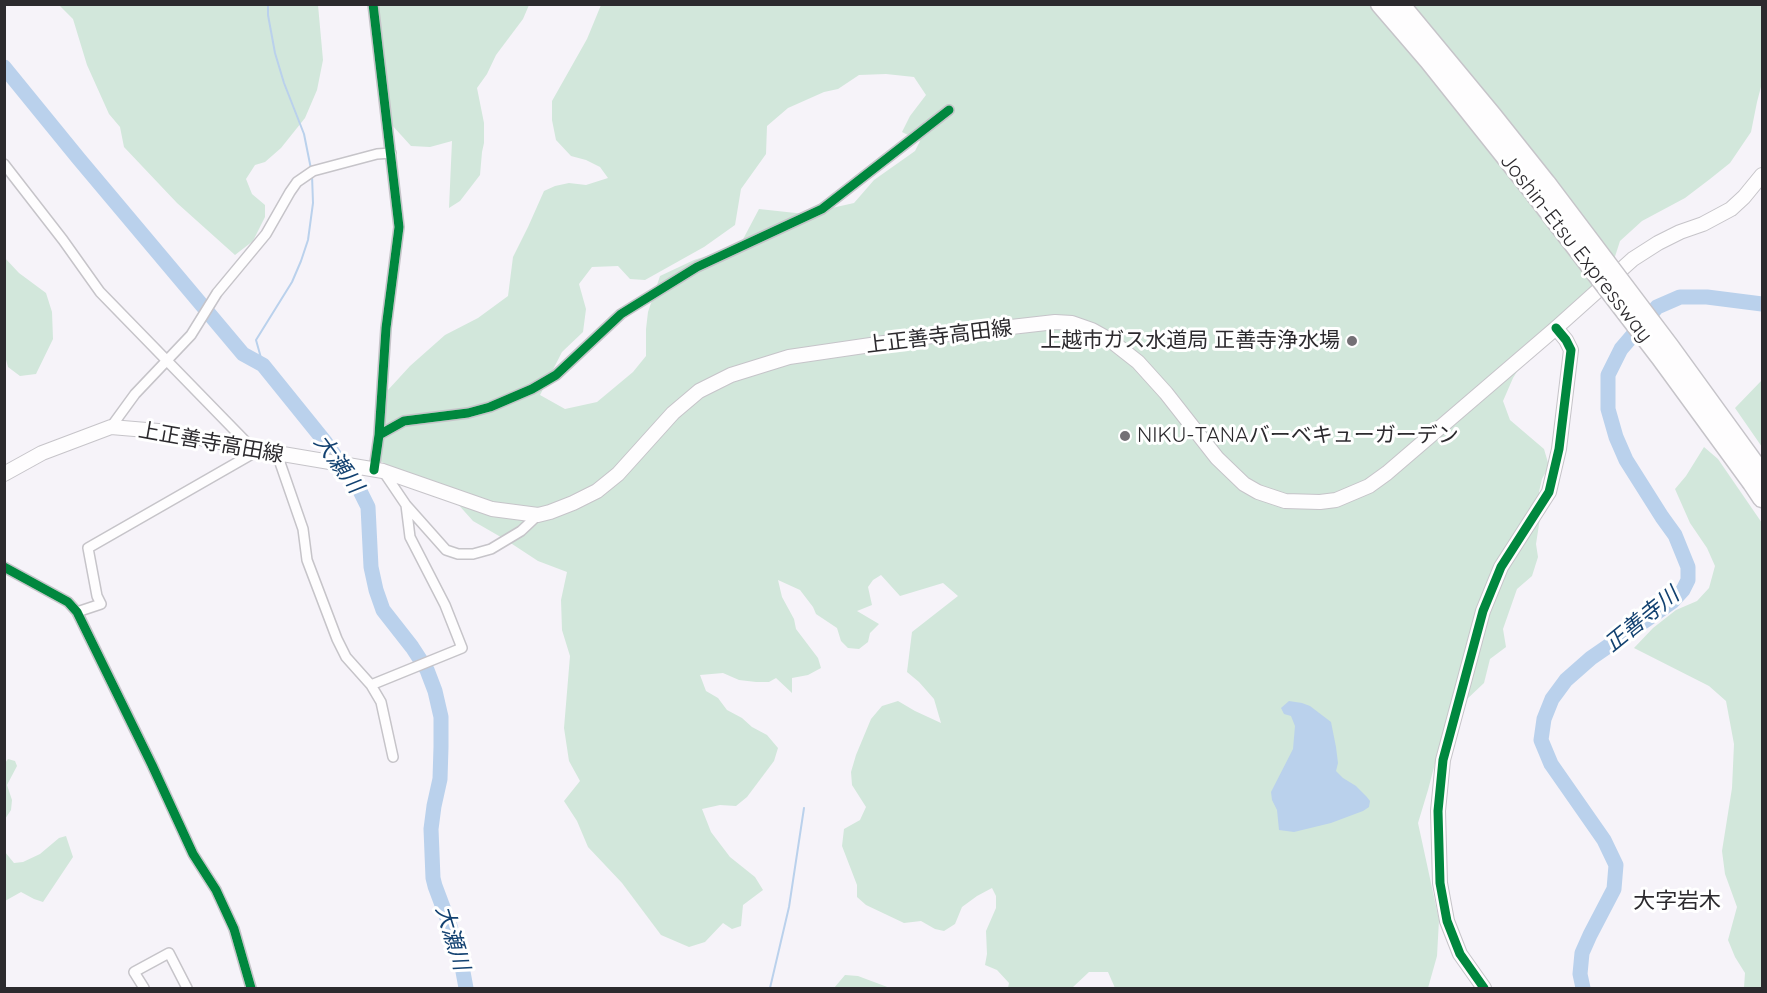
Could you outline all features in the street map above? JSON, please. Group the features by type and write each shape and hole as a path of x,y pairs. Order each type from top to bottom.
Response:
{"highway":[{"name":"Joshin-Etsu Expressway","path":"1380,4 1541,189 1670,347 1759,485"},
{"name":"Joshin-Etsu Expressway","path":"1400,4 1492,115 1541,189"}],"main road":[{"name":"上正善寺高田線","path":"4,474 42,453 111,427 170,432 277,454 378,470 492,509 538,515 573,503 597,491 618,474 673,413 699,392 731,375 789,357 932,336 1055,322 1072,323 1092,330 1110,340 1138,362 1166,393 1217,458 1244,484 1258,492 1285,501 1336,500 1369,486 1387,473 1633,259 1658,243 1703,224 1731,208 1744,197 1762,175"},
{"path":"1484,988 1461,954 1447,921 1440,883 1438,811 1443,760 1483,611 1496,578 1549,492 1558,449 1571,350 1556,328"}],"street":[{"path":"373,4 399,227 386,328 378,470 446,550 458,554 473,554 491,549 521,531 538,515"},
{"path":"379,435 404,421 468,413 490,407 556,375 621,314 697,267 822,209 949,110"},
{"path":"111,427 135,394 191,335 217,293 266,234 297,182 313,171 377,154 391,153"},
{"path":"4,164 100,292 256,450 88,548 100,604 77,612"},
{"path":"277,454 303,529 307,560 337,639 346,657 371,685 381,702 393,757"},
{"path":"371,685 462,648 445,605 410,537 406,505"},
{"path":"4,567 68,602 77,612 193,854 216,890 234,929 251,988"},
{"path":"144,988 134,972 169,953 187,988"}],"green space":[{"path":"59,5 318,5 323,60 317,90 305,118 281,148 265,162 255,165 246,179 252,194 265,205 265,217 253,241 235,255 177,203 124,147 120,127 109,114 87,65 73,19"},
{"path":"377,5 529,5 523,19 496,55 477,88 484,123 480,175 460,201 449,208 452,141 430,147 411,146 391,124"},
{"path":"601,5 1762,5 1762,83 1751,132 1730,163 1685,198 1642,221 1620,241 1610,272 1525,359 1513,378 1503,401 1510,420 1544,449 1549,466 1542,479 1539,492 1540,518 1536,544 1538,557 1532,576 1517,589 1503,629 1506,647 1490,659 1484,683 1447,718 1418,823 1439,920 1437,956 1428,988 1115,988 1108,972 1089,972 1072,988 1008,988 1009,983 997,970 985,965 986,931 996,908 996,896 992,888 962,907 955,924 944,931 921,921 904,923 866,905 857,897 857,885 842,846 844,829 860,820 866,807 852,785 851,772 856,755 871,719 882,706 898,701 941,723 934,699 907,672 912,632 958,596 943,583 900,596 881,575 868,587 872,605 857,611 879,624 870,633 868,642 859,649 848,648 841,641 837,628 816,614 800,590 778,580 782,597 794,619 796,629 818,658 821,668 808,675 792,678 792,693 776,678 769,682 756,682 739,680 723,673 700,675 706,691 718,698 727,710 767,735 778,748 774,761 747,797 736,806 720,805 702,809 711,832 730,857 755,877 763,890 743,905 741,926 732,929 723,923 705,942 689,947 661,935 622,883 588,847 577,821 564,801 580,781 569,761 564,728 570,656 562,630 561,600 567,572 538,561 473,521 456,502 380,461 388,390 410,366 445,335 478,318 508,296 513,257 544,191 569,183 586,185 608,178 600,167 571,156 556,140 552,120 552,101 587,39","holes":["886,74 914,77 926,95 910,116 902,132 920,141 915,151 874,180 854,203 805,214 759,209 740,245 694,260 660,276 648,312 646,356 633,372 597,402 565,409 540,395 562,352 583,332 586,309 579,284 592,267 618,266 630,279 645,280 704,247 735,225 741,189 766,154 767,126 788,108 824,92 838,89 859,75"]},
{"path":"4,257 19,273 46,293 52,312 53,339 36,374 20,376 8,367 5,356"},
{"path":"1762,380 1762,447 1735,408"},
{"path":"1704,447 1718,459 1762,523 1762,988 1744,988 1745,973 1728,940 1737,907 1725,874 1722,851 1732,788 1734,744 1726,701 1709,686 1634,648 1653,628 1676,610 1697,601 1709,588 1715,566 1707,548 1690,523 1675,489"},
{"path":"8,759 15,761 17,766 7,785 12,800 11,810 5,819 5,763"},
{"path":"66,836 73,857 43,902 21,892 5,901 5,852 14,863 23,862 40,854 59,838"},
{"path":"845,975 858,976 890,988 834,988"}],"water":[{"path":"1289,701 1310,706 1331,722 1338,763 1336,771 1366,796 1370,801 1369,807 1331,823 1294,832 1279,830 1277,810 1271,792 1293,749 1295,726 1291,716 1284,714 1281,708"}],"waterway":[{"path":"268,4 275,53 304,134 311,169"},
{"name":"大瀬川","path":"4,67 243,354 263,365 326,443 359,489 368,507 371,567 383,610 427,670 441,717 440,779 431,829 433,878 461,961 466,988"},
{"path":"263,365 256,340 292,282 301,261 308,240 313,203 312,175"},
{"name":"正善寺川","path":"1583,988 1580,974 1582,953 1614,889 1616,865 1604,840 1551,764 1541,740 1544,719 1552,699 1566,680 1591,658 1673,601 1688,580 1688,567 1675,535 1626,460 1616,437 1608,409 1608,375 1621,349 1657,307 1680,297 1707,297 1762,304"},
{"path":"770,988 789,907 804,808"}],"cycle path":[{"path":"373,4 399,227 386,328 379,435 374,470"},
{"path":"379,435 404,421 468,413 490,407 532,389 556,375 621,314 697,267 822,209 949,110"},
{"path":"1484,988 1460,954 1447,921 1440,883 1438,811 1443,760 1483,611 1501,567 1549,492 1559,449 1571,350 1556,328"},
{"path":"4,567 68,602 77,612 193,854 216,890 234,929 251,988"}],"place":[{"name":"上越市ガス水道局 正善寺浄水場","path":"1352,341"},
{"name":"NIKU-TANAバーベキューガーデン","path":"1125,436"}],"district":[{"name":"大字岩木","path":"1677,901"}]}
